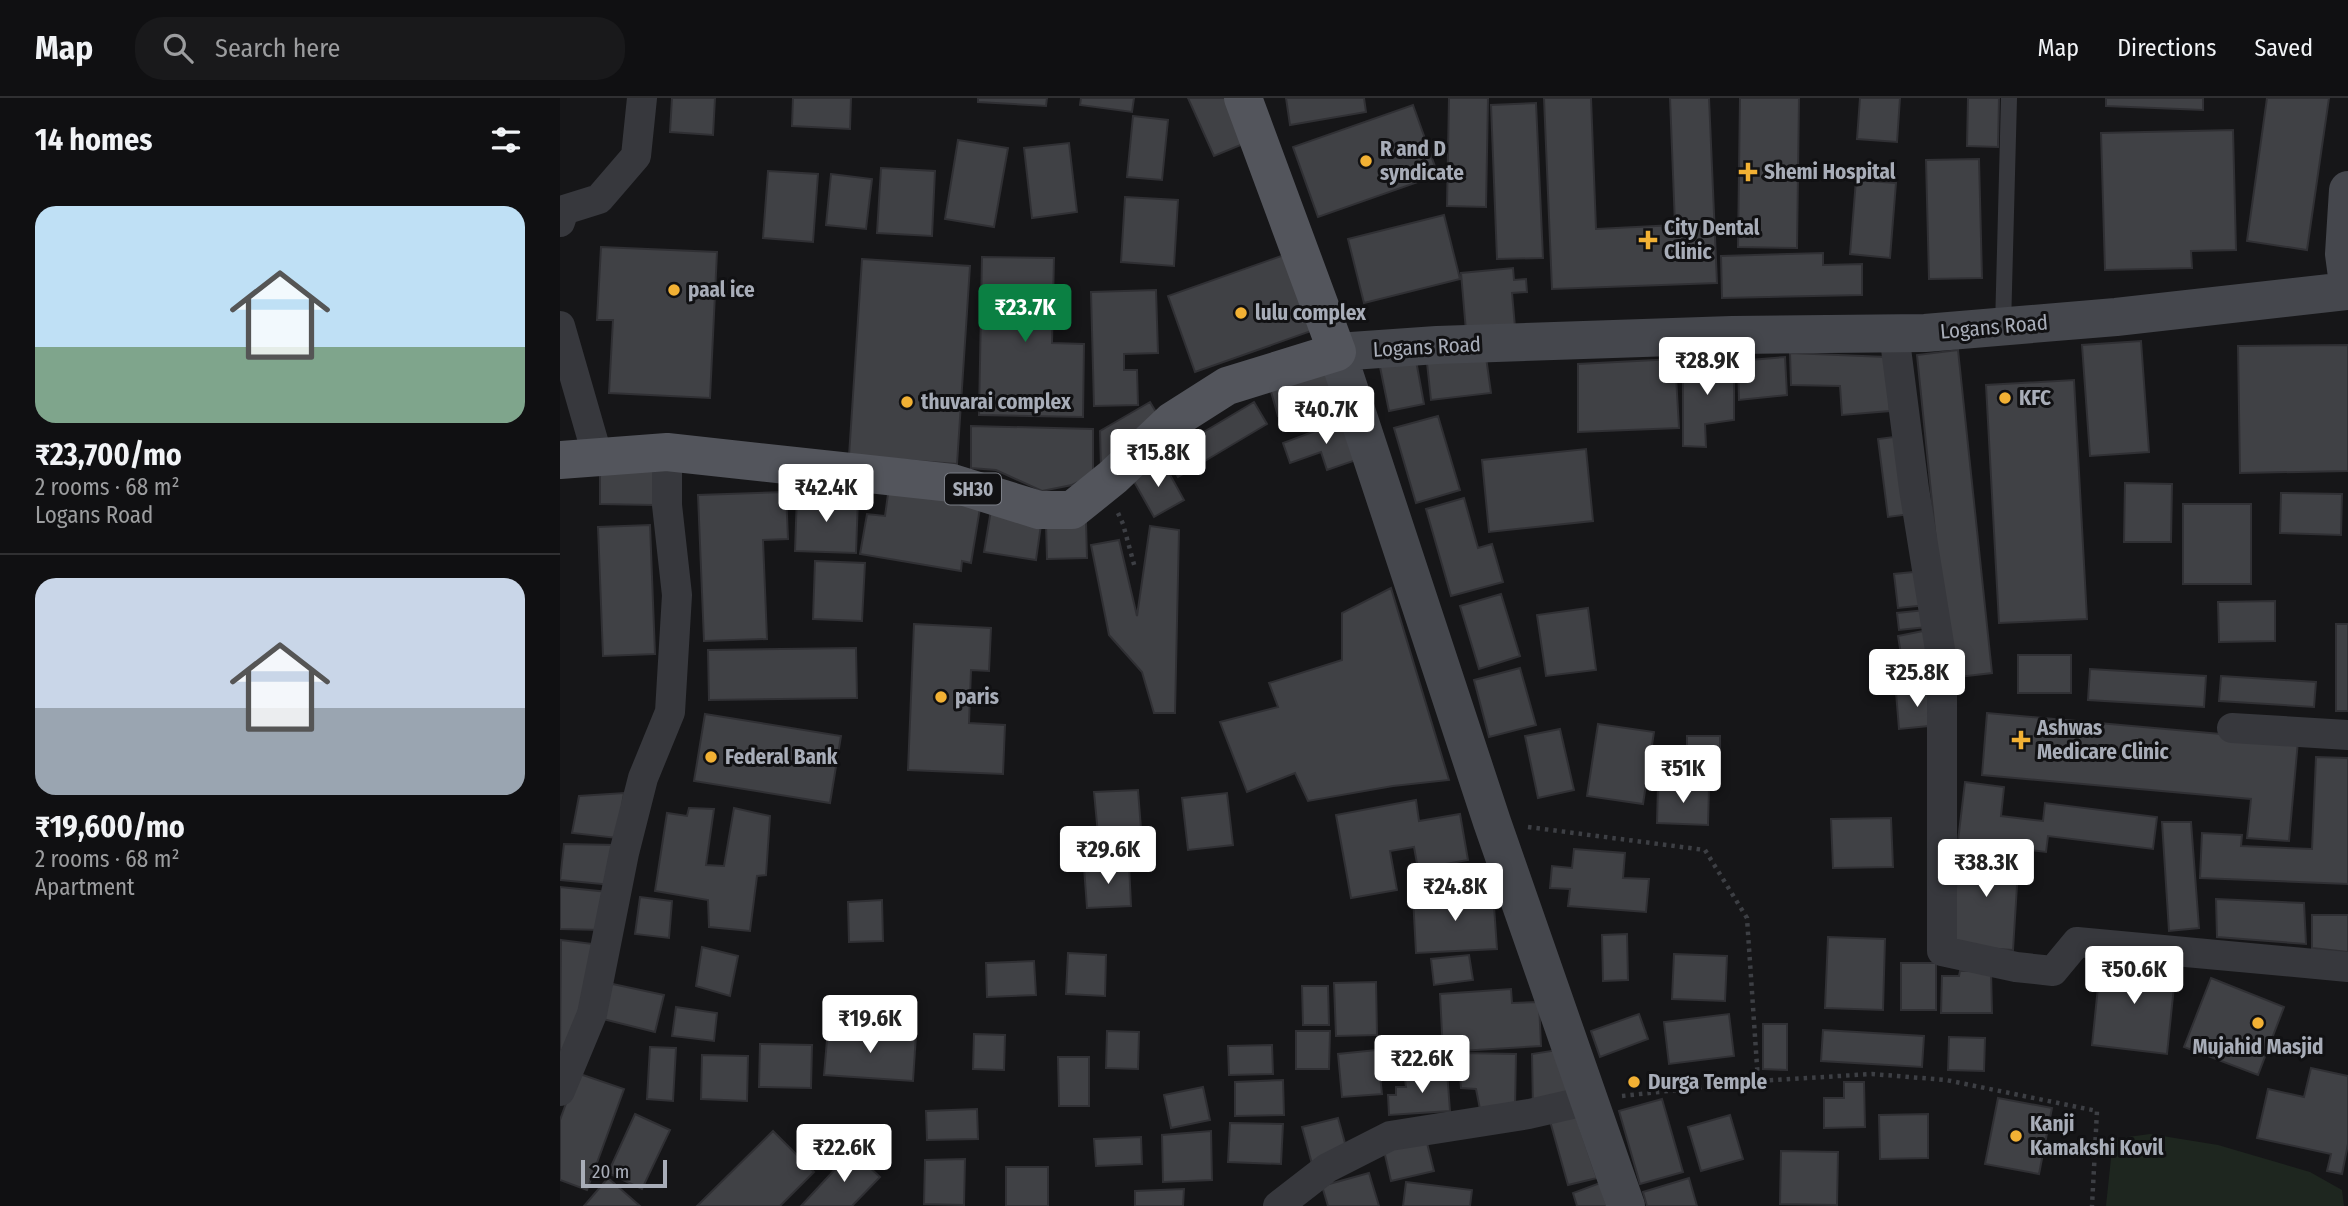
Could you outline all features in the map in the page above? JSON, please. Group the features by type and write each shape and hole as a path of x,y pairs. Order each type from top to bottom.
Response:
{"main road":[{"path":"1244,98 1337,352 1492,822 1626,1206"},
{"path":"2348,190 2344,254 2348,284"},
{"name":"Logans Road","path":"560,460 667,452 952,483 1040,510 1072,510 1105,484 1172,421 1227,386 1337,352 1450,345 1731,335 1894,333 2003,327 2191,310 2348,291"}],"street":[{"path":"560,222 565,210 599,199 636,156 642,98"},
{"path":"560,326 598,458"},
{"path":"1894,333 1914,489 1942,662 1942,951 2016,967 2053,971 2077,942 2348,967"},
{"path":"560,1091 592,1014 624,853 643,778 670,712 677,595 667,505 667,452"},
{"path":"2232,728 2348,735"},
{"path":"1278,1206 1327,1168 1390,1136 1529,1115 1590,1100"}],"lane":[{"path":"2003,327 2009,98"}],"path":[{"path":"1105,484 1123,524 1135,568"},
{"path":"1492,822 1705,850 1747,918 1758,1081"},
{"path":"1590,1100 1758,1081 1872,1074 1946,1080 2097,1111 2092,1206"}],"shaded area":[{"path":"2150,1134 2218,1145 2310,1172 2342,1190 2344,1206 2106,1206 2113,1139"}],"building":[{"path":"672,98 715,98 713,135 670,132"},
{"path":"793,98 851,98 850,129 792,126"},
{"path":"978,98 1047,98 1046,106 978,102"},
{"path":"1081,98 1134,98 1132,112 1080,105"},
{"path":"1188,98 1228,98 1248,142 1214,156"},
{"path":"1286,98 1364,98 1366,112 1290,125"},
{"path":"1449,98 1488,98 1486,207 1447,206"},
{"path":"1544,98 1591,98 1596,229 1675,225 1670,98 1709,98 1717,283 1552,289"},
{"path":"1740,98 1799,98 1797,248 1738,247"},
{"path":"1860,98 1900,98 1897,142 1857,139"},
{"path":"1968,98 1999,98 1998,147 1967,146"},
{"path":"2106,98 2203,98 2203,110 2106,106"},
{"path":"2267,98 2329,98 2307,250 2247,241"},
{"path":"1536,103 1543,258 1497,259 1491,105"},
{"name":"R and D syndicate","path":"1413,105 1438,175 1318,217 1293,147"},
{"path":"1133,116 1168,120 1162,180 1127,177"},
{"path":"2233,130 2236,250 2191,251 2192,268 2105,270 2101,133"},
{"path":"958,140 1008,148 994,227 945,219"},
{"path":"1069,143 1077,212 1032,218 1024,148"},
{"path":"1979,159 1982,278 1929,279 1926,160"},
{"path":"881,168 935,171 932,236 877,233"},
{"path":"768,171 818,174 813,242 763,238"},
{"path":"831,174 872,179 866,229 826,225"},
{"path":"1856,180 1896,183 1890,258 1850,254"},
{"path":"1125,197 1178,200 1174,266 1121,262"},
{"path":"1444,215 1460,279 1364,303 1348,239"},
{"path":"601,247 717,252 710,398 609,393 613,320 597,320"},
{"path":"1823,253 1823,265 1862,264 1862,295 1722,298 1721,256"},
{"name":"lulu complex","path":"1287,254 1314,330 1195,372 1168,296"},
{"path":"982,257 1054,258 1052,343 1084,344 1083,417 979,415"},
{"name":"thuvarai complex","path":"862,259 970,266 957,464 849,456"},
{"path":"1513,268 1514,280 1526,279 1527,292 1512,293 1515,327 1466,331 1461,273"},
{"path":"1156,290 1158,353 1124,354 1124,370 1137,370 1138,405 1094,406 1091,292"},
{"path":"2141,341 2149,452 2090,456 2082,345"},
{"path":"2348,345 2348,471 2240,473 2238,346"},
{"path":"1958,350 1992,673 1950,678 1917,355"},
{"path":"1790,353 1886,357 1890,411 1842,415 1840,386 1791,385"},
{"path":"1415,355 1424,404 1389,411 1379,362"},
{"path":"1486,357 1491,393 1431,400 1427,363"},
{"path":"1785,357 1787,395 1739,400 1738,361"},
{"path":"1734,358 1734,420 1705,424 1706,447 1683,446 1683,361"},
{"path":"1675,359 1679,428 1578,432 1578,364"},
{"path":"1337,367 1351,411 1326,419 1320,402 1278,416 1270,388"},
{"path":"2074,380 2087,619 1999,623 1986,385"},
{"path":"1150,402 1162,422 1101,468 1100,431"},
{"path":"1254,402 1267,424 1178,477 1165,455"},
{"path":"1438,416 1460,490 1416,503 1394,428"},
{"path":"1347,419 1362,458 1327,470 1321,452 1290,463 1283,443"},
{"path":"971,426 1093,429 1093,475 1072,485 1042,491 996,470 971,468"},
{"path":"1901,436 1911,514 1888,517 1878,439"},
{"path":"1586,449 1593,521 1489,532 1482,460"},
{"path":"1163,462 1184,500 1154,517 1132,478"},
{"path":"600,466 653,467 653,505 600,504"},
{"path":"2125,483 2172,484 2171,542 2124,542"},
{"path":"889,487 981,502 971,563 962,561 961,571 860,554 867,514 885,516"},
{"path":"786,492 788,539 763,540 767,639 704,641 698,495"},
{"path":"2281,493 2342,494 2341,535 2280,533"},
{"path":"797,495 858,498 856,553 795,551"},
{"path":"1464,498 1478,548 1492,544 1503,582 1451,596 1426,509"},
{"path":"2183,504 2251,504 2251,584 2183,584"},
{"path":"991,510 1042,518 1036,560 984,552"},
{"path":"1086,522 1087,558 1047,559 1046,523"},
{"path":"650,525 655,654 603,656 598,527"},
{"path":"1150,526 1179,530 1175,713 1154,713 1142,672 1109,635 1091,545 1119,540 1137,616"},
{"path":"815,561 865,563 862,621 813,619"},
{"path":"1923,571 1927,605 1898,608 1894,574"},
{"path":"1391,588 1449,780 1393,786 1308,801 1295,773 1247,792 1220,722 1278,707 1269,683 1342,660 1342,613"},
{"path":"1501,594 1520,656 1479,669 1460,606"},
{"path":"2275,601 2275,641 2219,642 2218,602"},
{"path":"1588,608 1596,670 1546,676 1537,615"},
{"path":"1925,610 1927,627 1899,630 1897,613"},
{"name":"paris","path":"914,624 991,628 989,671 971,670 969,723 1005,725 1003,774 908,770"},
{"path":"2336,624 2348,624 2348,711 2336,711"},
{"path":"1928,630 1935,673 1905,678 1898,636"},
{"path":"856,648 857,698 709,700 708,650"},
{"path":"2018,655 2071,655 2071,693 2018,693"},
{"path":"1520,668 1536,725 1489,737 1474,680"},
{"path":"2090,669 2206,676 2204,707 2088,700"},
{"path":"2221,676 2316,682 2314,707 2219,701"},
{"path":"1935,688 1939,725 1899,729 1896,692"},
{"path":"1987,713 2298,741 2289,841 2247,838 2251,799 1982,775"},
{"path":"705,714 841,736 830,803 694,781"},
{"path":"1598,724 1654,732 1643,804 1587,796"},
{"path":"1560,729 1574,790 1538,798 1525,736"},
{"path":"1687,736 1720,736 1720,768 1687,768"},
{"path":"2316,757 2348,758 2348,884 2200,878 2202,833 2242,835 2241,846 2312,849"},
{"path":"1965,782 2004,787 2001,816 2043,821 2045,803 2157,817 2153,849 2048,836 2046,852 1958,841"},
{"path":"1658,785 1709,786 1708,825 1657,823"},
{"path":"1138,790 1142,842 1099,845 1094,792"},
{"path":"624,793 617,838 572,833 579,796"},
{"path":"1227,793 1233,845 1188,850 1182,798"},
{"path":"1416,800 1419,821 1460,814 1468,860 1418,869 1414,847 1390,851 1397,890 1351,898 1336,815"},
{"path":"689,808 714,809 706,865 724,866 734,808 770,816 766,875 757,876 750,931 709,927 708,900 655,891 667,813 687,816"},
{"path":"1891,818 1893,867 1833,868 1831,819"},
{"path":"2162,822 2191,822 2199,928 2169,931"},
{"path":"564,844 617,845 612,885 560,880"},
{"path":"1574,849 1625,853 1623,878 1649,879 1646,912 1568,906 1570,889 1550,888 1552,866 1572,868"},
{"path":"1958,849 2019,853 2013,950 1953,946"},
{"path":"1129,864 1131,906 1087,908 1084,867"},
{"path":"560,887 608,892 601,930 560,929"},
{"path":"1493,892 1497,949 1416,953 1413,897"},
{"path":"640,897 672,901 669,938 635,934"},
{"path":"2216,899 2304,903 2306,944 2217,937"},
{"path":"882,900 883,941 849,942 848,902"},
{"path":"2312,915 2348,915 2348,952 2312,948"},
{"path":"1627,934 1628,980 1603,981 1602,935"},
{"path":"1828,937 1885,939 1883,1010 1825,1008"},
{"path":"561,940 601,945 564,1054 560,1052"},
{"path":"702,947 738,956 730,996 696,986"},
{"path":"1068,953 1106,955 1105,996 1066,994"},
{"path":"1674,954 1727,956 1725,1001 1672,999"},
{"path":"1469,955 1473,980 1434,985 1431,959"},
{"path":"2101,958 2176,967 2167,1054 2092,1045"},
{"path":"1034,961 1036,995 987,997 986,963"},
{"path":"1901,963 1936,963 1936,1010 1901,1010"},
{"path":"1960,971 1991,971 1992,1013 1941,1013 1942,976 1959,976"},
{"path":"2211,978 2284,1007 2258,1075 2184,1047"},
{"path":"1376,982 1377,1035 1336,1036 1334,983"},
{"path":"608,983 664,995 655,1032 599,1018"},
{"path":"1302,986 1328,986 1329,1025 1303,1025"},
{"path":"1511,989 1512,1003 1539,1002 1541,1046 1443,1052 1440,994"},
{"path":"676,1007 717,1013 714,1041 672,1036"},
{"path":"1639,1014 1648,1039 1600,1057 1591,1031"},
{"path":"1729,1014 1734,1056 1669,1064 1664,1022"},
{"path":"1763,1024 1787,1024 1787,1070 1763,1069"},
{"path":"828,1028 916,1035 913,1081 824,1075"},
{"path":"1823,1030 1924,1036 1922,1067 1821,1061"},
{"path":"1107,1031 1139,1032 1138,1069 1106,1068"},
{"path":"1296,1031 1330,1031 1329,1069 1296,1069"},
{"path":"974,1034 1005,1035 1004,1070 973,1069"},
{"path":"1949,1037 1985,1038 1984,1071 1948,1070"},
{"path":"760,1044 812,1045 811,1088 759,1087"},
{"path":"1272,1045 1273,1074 1229,1075 1228,1046"},
{"path":"650,1047 676,1048 673,1101 647,1099"},
{"path":"1386,1049 1388,1075 1380,1075 1382,1094 1342,1097 1338,1054"},
{"path":"1557,1050 1571,1095 1533,1108 1532,1054"},
{"path":"1458,1053 1516,1054 1515,1108 1480,1109 1476,1089 1461,1088"},
{"path":"702,1055 748,1056 747,1101 701,1099"},
{"path":"1058,1057 1089,1057 1089,1106 1059,1106"},
{"path":"2311,1068 2348,1076 2348,1144 2342,1174 2327,1171 2331,1154 2257,1138 2268,1089 2304,1097"},
{"path":"1447,1071 1450,1111 1389,1115 1388,1095 1396,1095 1396,1087 1406,1087 1405,1079 1418,1078 1418,1072"},
{"path":"577,1073 624,1089 587,1190 560,1180 560,1120"},
{"path":"1283,1080 1284,1115 1235,1116 1235,1082"},
{"path":"1844,1082 1864,1082 1865,1127 1824,1128 1824,1098 1844,1098"},
{"path":"1203,1087 1210,1120 1171,1128 1164,1095"},
{"path":"1998,1098 2052,1108 2039,1174 1985,1164"},
{"path":"1662,1099 1683,1172 1640,1184 1619,1111"},
{"path":"977,1109 978,1139 927,1140 926,1111"},
{"path":"1575,1113 1597,1178 1568,1185 1550,1121"},
{"path":"635,1114 670,1130 642,1189 608,1173"},
{"path":"1928,1114 1928,1158 1880,1159 1879,1115"},
{"path":"1730,1115 1743,1159 1701,1171 1688,1127"},
{"path":"1338,1118 1348,1154 1312,1164 1302,1127"},
{"path":"1230,1123 1283,1124 1281,1164 1228,1162"},
{"path":"773,1131 814,1172 780,1206 697,1206"},
{"path":"1211,1131 1212,1180 1163,1182 1162,1135"},
{"path":"1425,1135 1434,1171 1391,1181 1383,1146"},
{"path":"1141,1137 1142,1164 1096,1166 1094,1139"},
{"path":"852,1151 880,1177 852,1206 801,1206"},
{"path":"1781,1151 1838,1152 1837,1205 1780,1204"},
{"path":"965,1159 964,1205 924,1204 925,1160"},
{"path":"1006,1167 1048,1167 1048,1206 1006,1206"},
{"path":"1369,1173 1379,1206 1328,1206 1322,1186"},
{"path":"608,1178 640,1206 584,1206"},
{"path":"1689,1178 1697,1206 1647,1206 1643,1192"},
{"path":"1406,1182 1472,1190 1470,1206 1403,1206"},
{"path":"1600,1183 1607,1206 1577,1206 1573,1193"},
{"path":"1184,1189 1183,1206 1135,1206 1135,1191"}],"place":[{"name":"R and D syndicate","path":"1366,161"},
{"name":"Shemi Hospital","path":"1748,172"},
{"name":"City Dental Clinic","path":"1648,240"},
{"name":"paal ice","path":"674,290"},
{"name":"lulu complex","path":"1241,313"},
{"name":"KFC","path":"2005,398"},
{"name":"thuvarai complex","path":"907,402"},
{"name":"paris","path":"941,697"},
{"name":"Ashwas Medicare Clinic","path":"2021,740"},
{"name":"Federal Bank","path":"711,757"},
{"name":"Mujahid Masjid","path":"2258,1023"},
{"name":"Durga Temple","path":"1634,1082"},
{"name":"Kanji Kamakshi Kovil","path":"2016,1136"}]}
